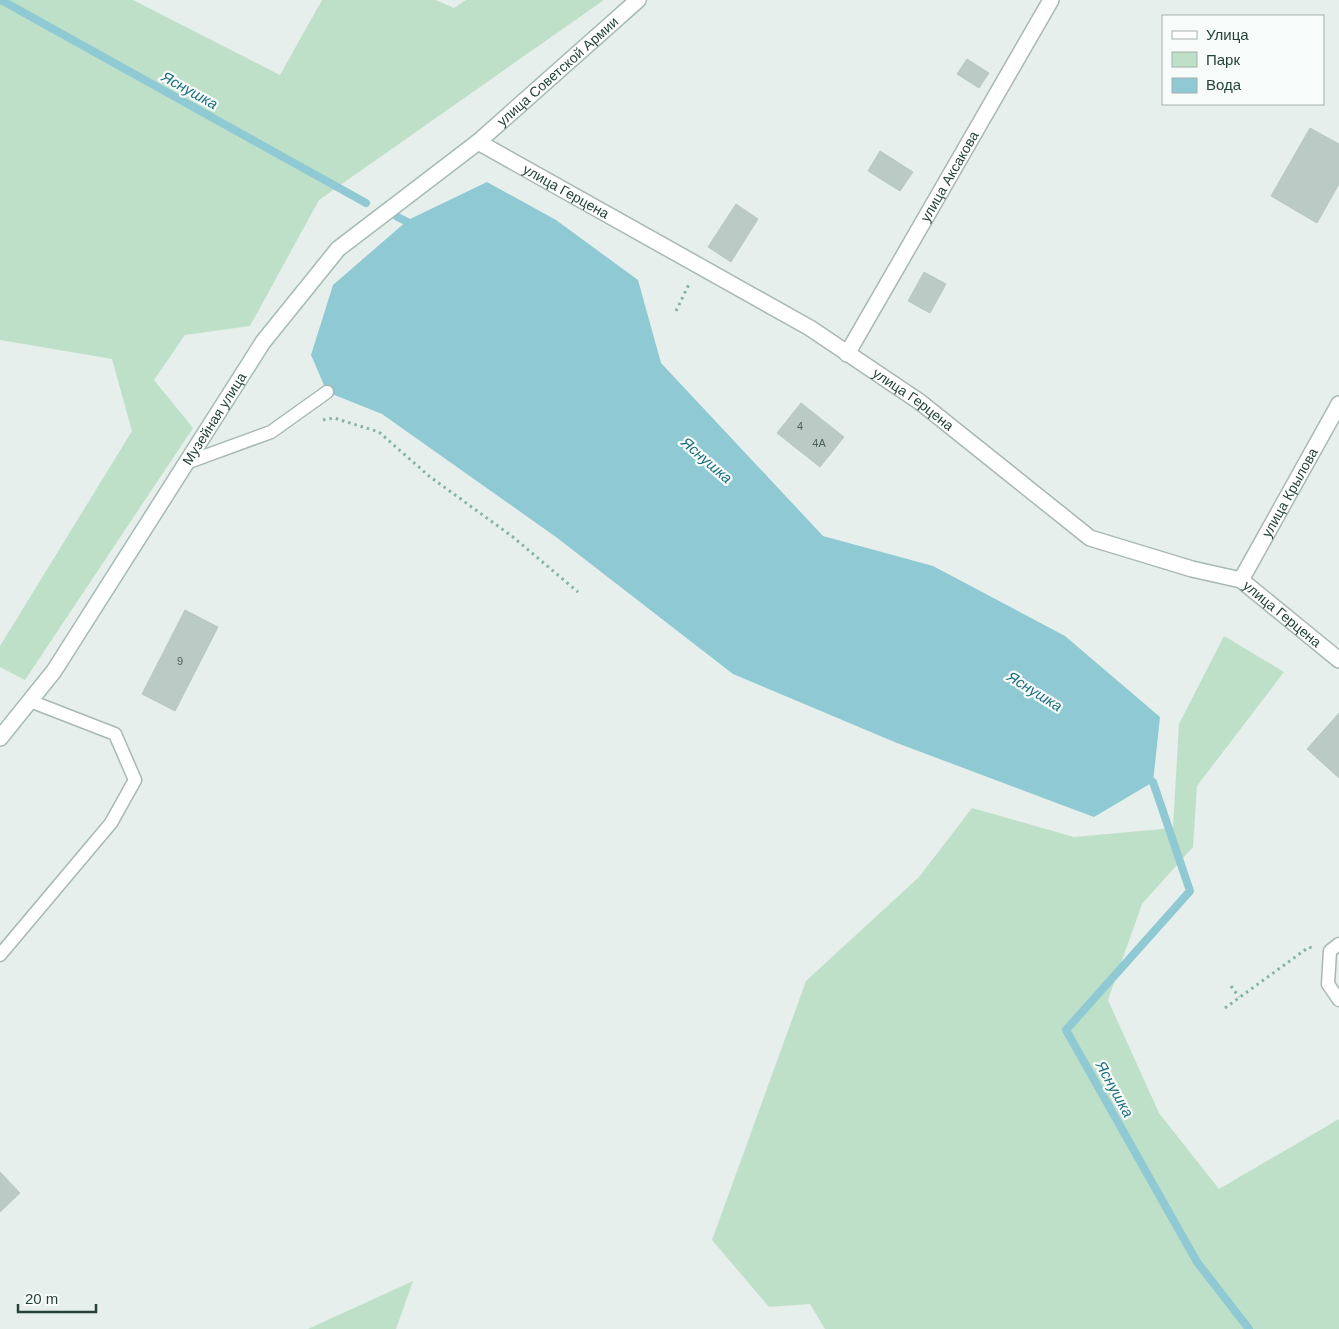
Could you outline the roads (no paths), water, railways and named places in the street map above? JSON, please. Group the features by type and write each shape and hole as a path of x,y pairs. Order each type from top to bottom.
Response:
{"street":[{"name":"улица Советской Армии","path":"478,142 638,0"},
{"name":"улица Аксакова","path":"847,354 1051,0"},
{"name":"улица Герцена","path":"478,142 810,328 920,402 1090,538 1192,569 1241,580 1339,660"},
{"name":"Музейная улица","path":"0,738 54,671 263,342 338,249 478,142"},
{"name":"улица Крылова","path":"1241,580 1339,404"}],"lane":[{"path":"186,463 271,432 327,392"},
{"path":"0,955 111,823 136,780 115,734 30,701"},
{"path":"1335,948 1328,984 1339,1000"}],"water":[{"path":"487,182 556,220 638,280 661,363 823,536 933,566 1065,636 1160,717 1153,782 1094,817 897,743 733,674 556,537 382,414 327,392 311,355 333,285 408,220"}],"waterway":[{"name":"Яснушка","path":"1,0 366,203"},
{"name":"Яснушка","path":"396,216 415,226"},
{"name":"Яснушка","path":"1144,776 1153,782 1190,891 1066,1030 1197,1262 1249,1329"}]}
